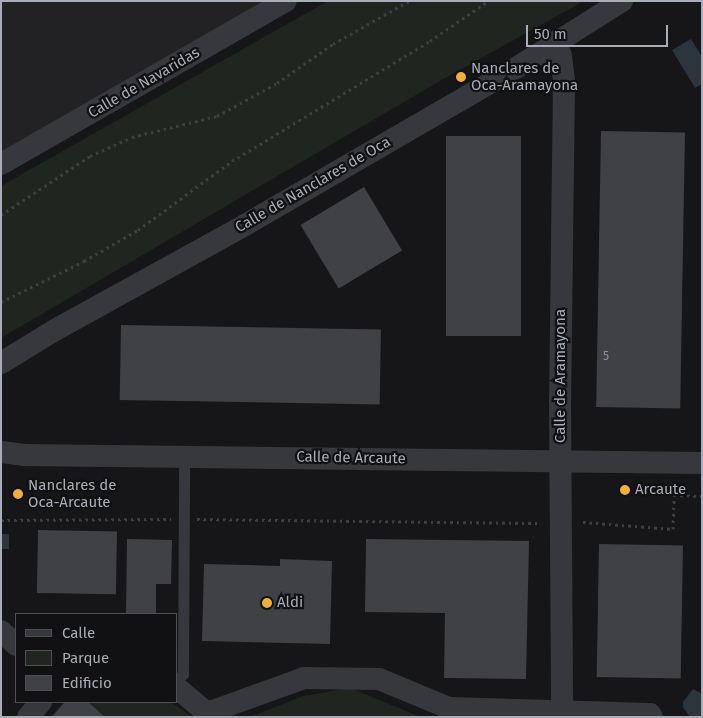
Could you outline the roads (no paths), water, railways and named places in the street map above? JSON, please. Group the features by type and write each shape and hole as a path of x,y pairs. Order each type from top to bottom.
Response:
{"street":[{"name":"Calle de Navaridas","path":"1,164 286,1"},
{"name":"Calle de Nanclares de Oca","path":"1,363 55,330 245,225 524,63 554,42 622,1"},
{"name":"Calle de Aramayona","path":"554,42 561,56 564,81 561,461 562,710"},
{"name":"Calle de Arcaute","path":"1,452 24,455 702,463"},
{"path":"1,631 15,644"},
{"path":"178,689 207,713 304,678 379,679 449,708 562,710 650,714 652,717"},
{"path":"28,717 40,703"}],"lane":[{"path":"178,679 183,674 184,456"}],"place":[{"name":"Nanclares de Oca-Aramayona","path":"461,77"},
{"name":"Arcaute","path":"625,490"},
{"name":"Nanclares de Oca-Arcaute","path":"18,494"},
{"name":"Aldi","path":"267,603"}]}
